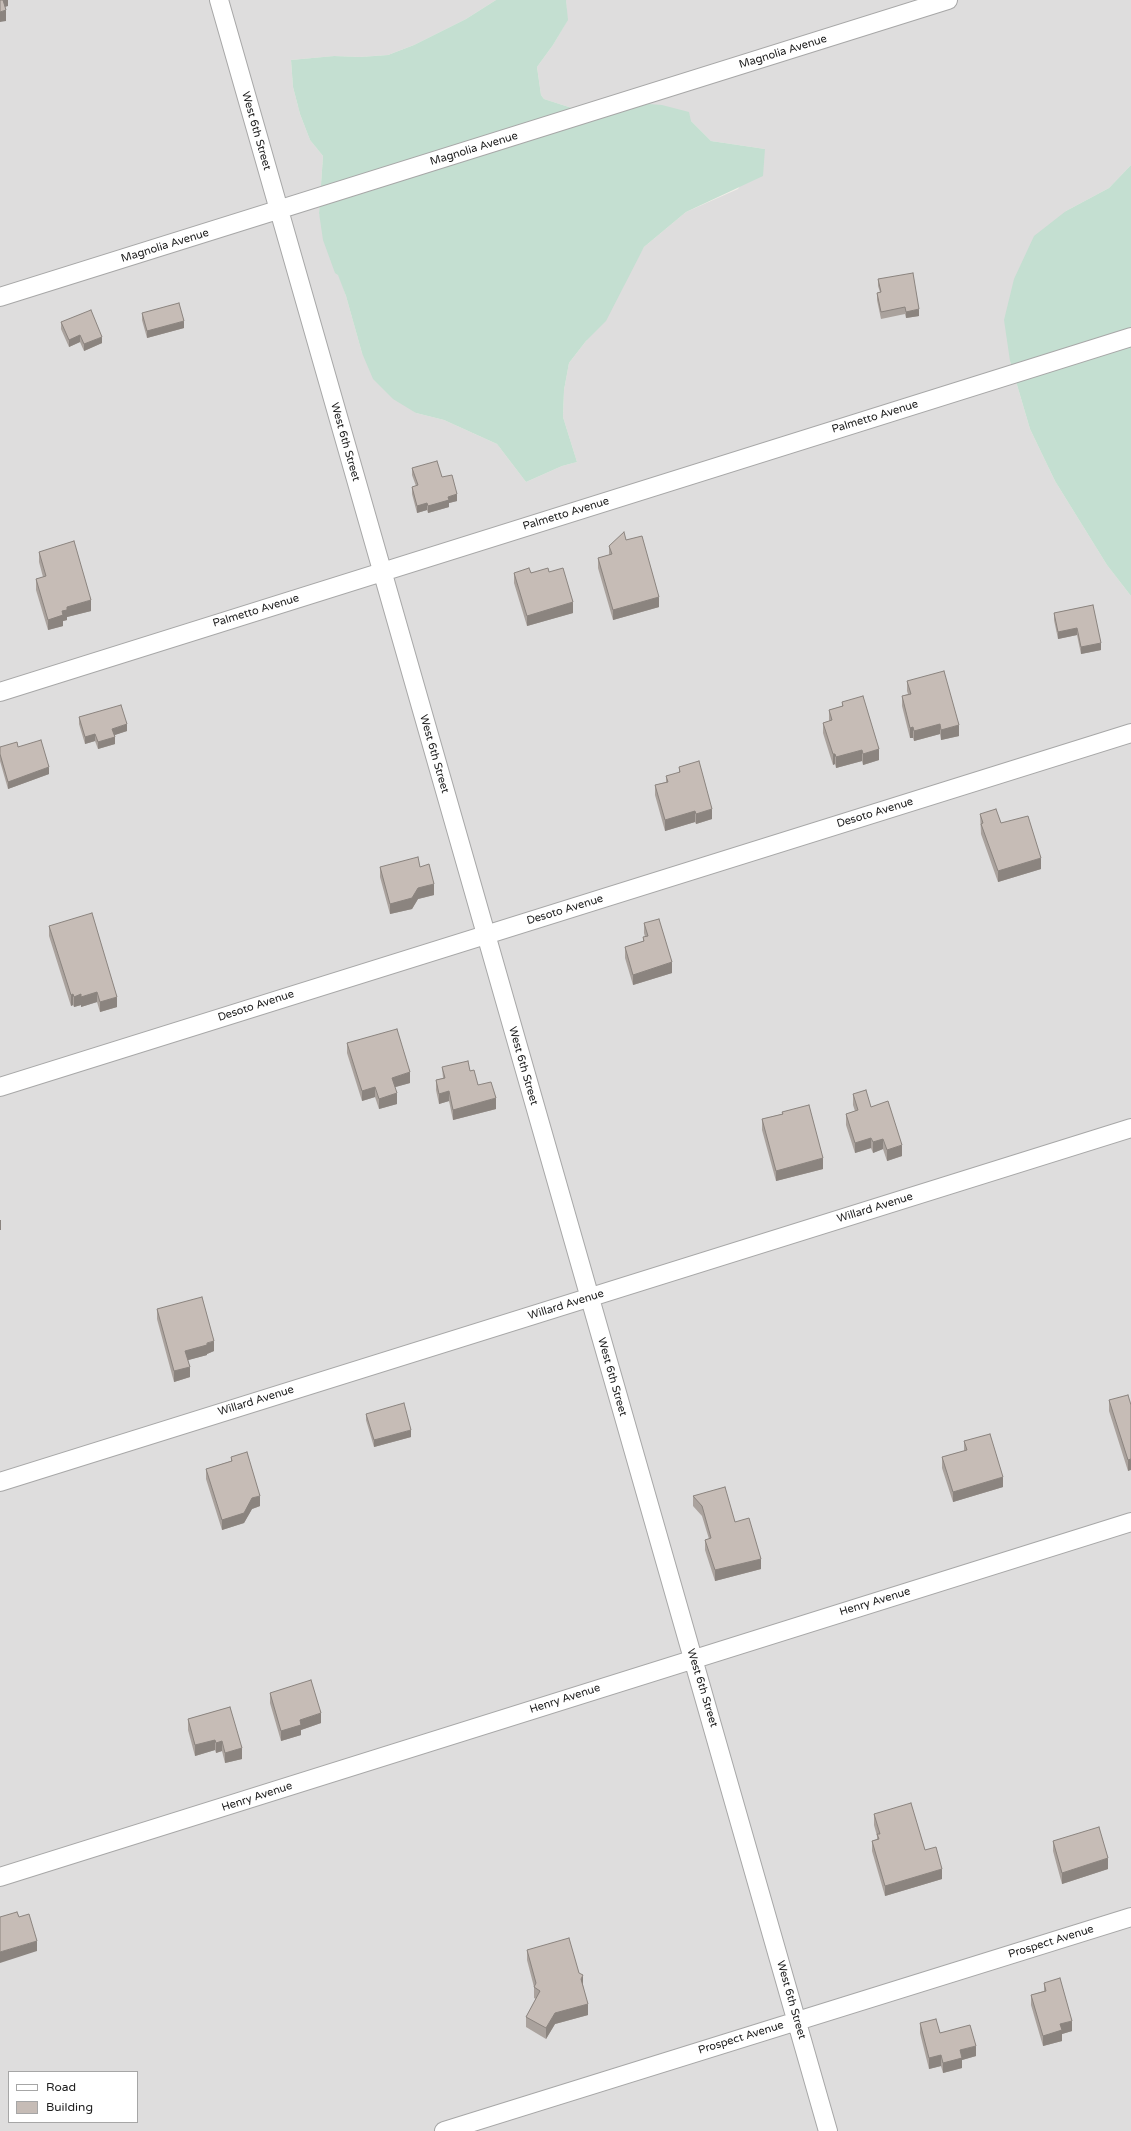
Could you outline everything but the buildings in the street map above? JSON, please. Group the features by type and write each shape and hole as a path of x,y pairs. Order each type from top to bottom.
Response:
{"street":[{"name":"West 6th Street","path":"219,0 828,2131"},
{"name":"Magnolia Avenue","path":"0,297 948,0"},
{"name":"Palmetto Avenue","path":"0,692 1131,337"},
{"name":"Desoto Avenue","path":"0,1087 1131,733"},
{"name":"Willard Avenue","path":"0,1482 1131,1128"},
{"name":"Henry Avenue","path":"0,1877 1131,1522"},
{"name":"Prospect Avenue","path":"444,2131 1131,1917"}],"shaded area":[{"path":"0,0 496,0 466,19 414,45 388,55 360,57 334,56 291,60 293,87 300,114 310,140 323,156 319,213 346,296 362,353 416,413 444,420 497,444 526,482 562,466 577,462 563,417 564,390 569,363 586,341 644,247 686,212 738,189 765,149 711,141 691,121 575,109 544,99 541,95 537,67 553,45 567,21 566,0 1131,0 1131,165 1109,188 1066,211 1010,361 1030,429 1055,481 1107,565 1131,596 1131,2131 0,2131"}],"green space":[{"path":"496,0 566,0 568,20 553,45 537,67 541,95 544,99 575,109 636,103 662,105 689,112 691,121 711,141 765,149 763,176 686,212 644,247 606,321 586,341 569,363 564,390 563,417 577,462 562,466 526,482 497,444 444,420 416,413 393,399 373,379 362,353 346,296 338,275 335,273 323,240 319,213 323,156 310,140 300,114 293,87 291,60 334,56 360,57 388,55 414,45 466,19"},
{"path":"1131,165 1131,596 1107,565 1055,481 1030,429 1010,361 1004,320 1014,279 1034,236 1066,211 1109,188"}]}
